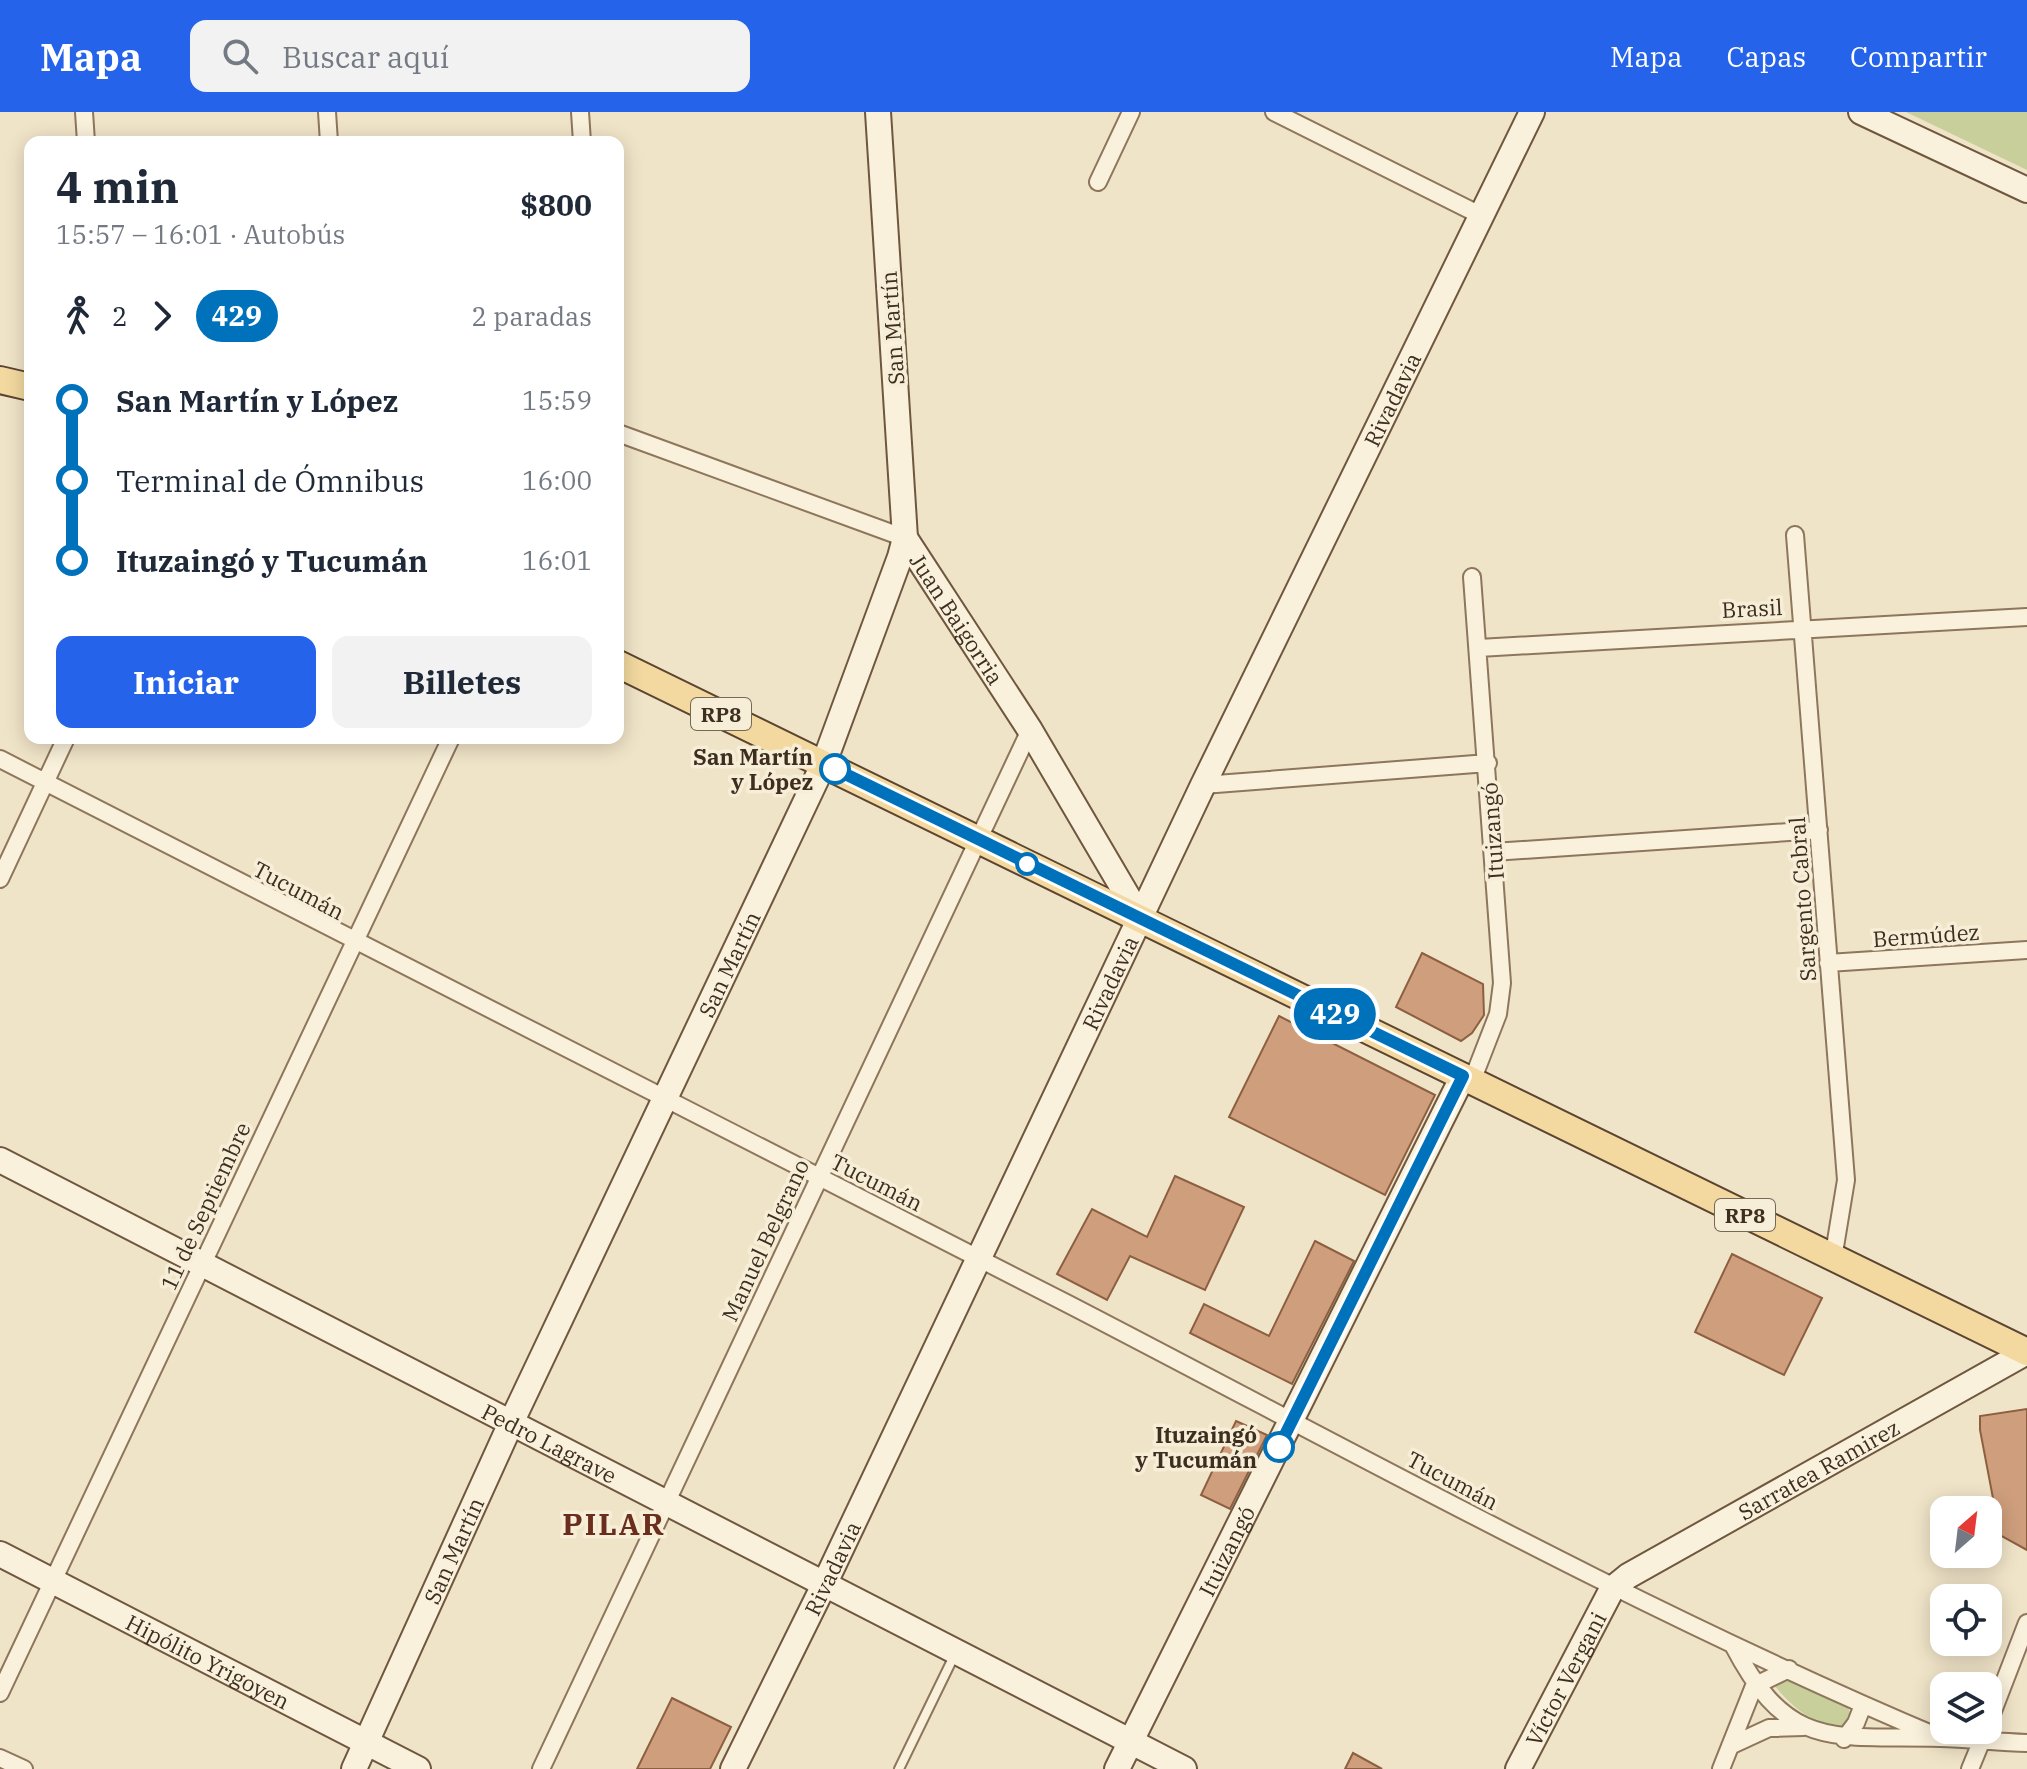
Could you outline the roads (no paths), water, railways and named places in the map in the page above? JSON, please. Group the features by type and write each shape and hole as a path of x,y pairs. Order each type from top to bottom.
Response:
{"main road":[{"path":"0,380 24,386"},
{"name":"RP8","path":"624,667 2027,1352"}],"street":[{"path":"84,112 86,136"},
{"path":"327,112 329,136"},
{"path":"580,112 582,136"},
{"name":"San Martín","path":"354,1769 511,1423 824,763 905,538 878,112"},
{"path":"1098,182 1131,112"},
{"path":"1274,112 1482,216"},
{"name":"Rivadavia","path":"733,1769 823,1587 1203,785 1532,112"},
{"path":"1861,112 2027,190"},
{"name":"Juan Baigorria","path":"624,435 905,538 1030,730 1141,919"},
{"name":"Sargento Cabral","path":"1795,535 1846,1180 1833,1259"},
{"name":"Ituizangó","path":"1117,1769 1467,1079 1501,1001 1488,763 1472,577"},
{"name":"Brasil","path":"1479,648 1803,627 2027,617"},
{"name":"Manuel Belgrano","path":"541,1769 1030,730"},
{"path":"0,879 63,744"},
{"name":"11 de Septiembre","path":"0,1693 448,744"},
{"name":"Tucumán","path":"0,759 354,943 980,1258 1612,1589 1930,1733"},
{"path":"1203,785 1488,763"},
{"path":"1493,852 1819,830"},
{"name":"Bermúdez","path":"1828,963 2027,950"},
{"name":"Pedro Lagrave","path":"0,1160 823,1587 1184,1769"},
{"name":"Sarratea Ramirez","path":"1612,1589 1628,1576 2027,1352"},
{"name":"Hipólito Yrigoyen","path":"0,1554 418,1769"},
{"name":"Víctor Vergani","path":"1518,1769 1612,1589"},
{"path":"2002,1688 2027,1623"},
{"name":"Tucumán","path":"1733,1645 1754,1686 1806,1727 1844,1739 1930,1738"},
{"path":"1721,1769 1754,1686 1789,1669"},
{"path":"1844,1739 1856,1723 1863,1705"},
{"path":"1730,1746 1769,1728 1806,1727"},
{"name":"Tucumán","path":"2002,1739 2027,1743"},
{"path":"1970,1769 1981,1744"},
{"path":"0,1758 24,1769"}],"lane":[{"path":"899,1769 955,1654"}],"place":[{"name":"San Martín y López","path":"835,769"},
{"name":"Ituzaingó y Tucumán","path":"1279,1447"}],"district":[{"name":"PILAR","path":"614,1523"}]}
